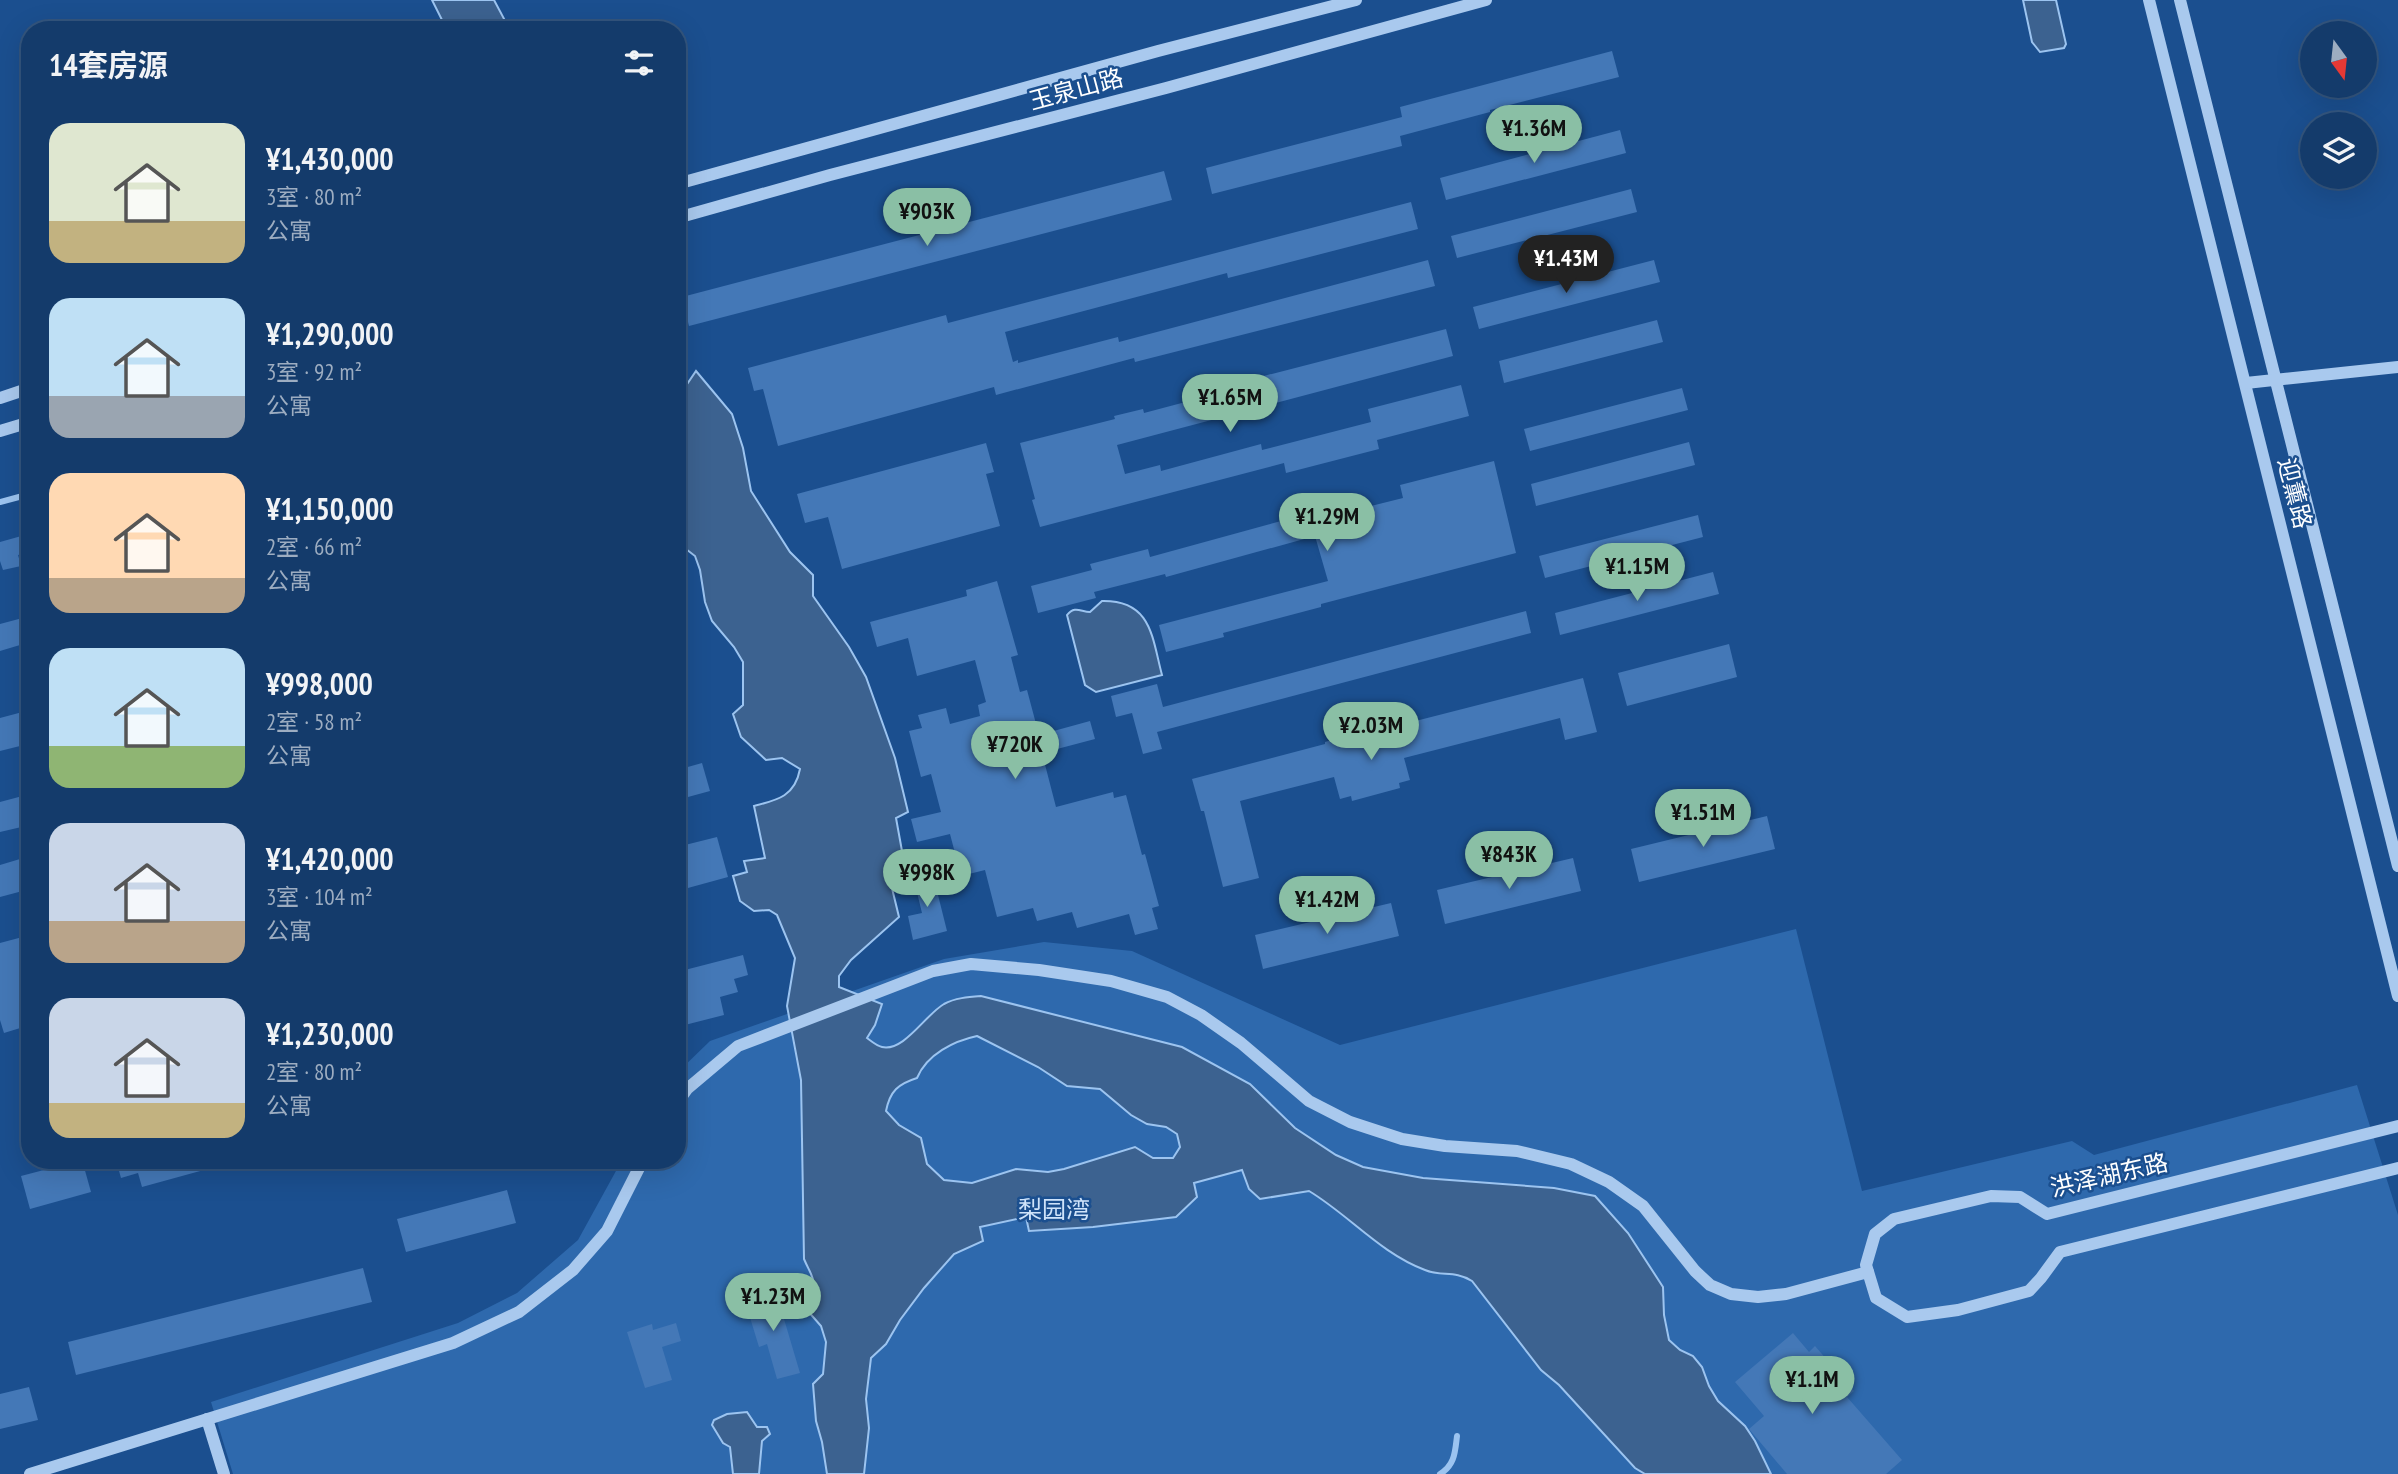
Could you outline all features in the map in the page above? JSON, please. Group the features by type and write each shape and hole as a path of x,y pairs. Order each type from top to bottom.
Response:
{"street":[{"name":"玉泉山路","path":"686,182 1158,51 1356,0"},
{"name":"玉泉山路","path":"686,215 1486,0"},
{"name":"迎薰路","path":"2149,0 2398,996"},
{"name":"迎薰路","path":"2180,0 2398,866"},
{"path":"2246,383 2398,367"},
{"path":"0,398 21,391"},
{"path":"0,431 21,425"},
{"path":"686,1090 738,1046 933,971 971,964 1039,970 1111,981 1167,996 1201,1015 1241,1043 1309,1101 1350,1122 1402,1139 1445,1146 1517,1151 1571,1164 1609,1182 1643,1206 1695,1271 1710,1285 1731,1294 1758,1297 1786,1294 1868,1272 1875,1298 1907,1317 1958,1310 2029,1291 2060,1252 2398,1168"},
{"name":"洪泽湖东路","path":"1868,1272 1866,1265 1875,1234 1894,1219 1991,1196 2020,1197 2047,1214 2398,1126"},
{"path":"30,1474 459,1341 519,1312 573,1270 607,1231 638,1169"},
{"path":"207,1419 224,1474"}],"green space":[{"name":"梨园湾","path":"1796,929 1862,1191 2072,1141 2094,1155 2357,1085 2398,1215 2398,1474 233,1474 211,1402 458,1323 517,1293 578,1240 617,1169 686,1169 686,1064 710,1041 944,959 1044,942 1132,951 1340,1045"}],"shaded area":[{"path":"432,0 494,0 505,21 442,21"},
{"path":"2023,0 2056,0 2066,44 2064,48 2040,52 2032,42"},
{"path":"696,371 732,414 743,448 751,491 790,552 813,575 813,596 849,647 866,677 895,758 908,812 896,818 906,873 890,880 899,917 851,960 839,976 839,987 882,1004 867,1038 880,1046 890,1047 906,1038 944,1004 957,999 981,996 1182,1047 1250,1084 1295,1128 1336,1155 1363,1167 1423,1178 1554,1188 1595,1196 1628,1233 1663,1287 1664,1315 1669,1340 1680,1350 1693,1356 1702,1367 1718,1401 1745,1426 1771,1474 1645,1474 1635,1468 1559,1385 1541,1370 1472,1281 1431,1272 1409,1263 1379,1244 1309,1191 1260,1199 1249,1189 1242,1170 1194,1183 1197,1197 1176,1217 1029,1231 1026,1217 980,1227 983,1241 954,1254 924,1288 886,1344 871,1358 866,1399 869,1428 864,1474 827,1474 816,1421 813,1384 823,1374 826,1342 821,1326 807,1310 806,1302 814,1285 804,1259 801,1080 787,1006 795,958 777,915 769,910 754,911 740,901 733,876 747,872 744,861 765,858 754,806 790,791 800,769 782,758 766,760 741,737 733,714 743,705 743,662 712,621 695,556 686,549 686,386","holes":["977,1036 1038,1067 1067,1086 1100,1089 1131,1115 1147,1124 1166,1127 1177,1134 1180,1147 1173,1158 1153,1158 1135,1147 1048,1172 1016,1169 972,1183 944,1180 927,1164 921,1138 899,1125 886,1111 896,1089 917,1078 934,1055 951,1045"]},
{"path":"1102,601 1119,602 1140,614 1152,635 1162,675 1096,692 1085,685 1067,615 1075,610 1090,612"},
{"path":"747,1412 757,1427 767,1427 770,1434 762,1441 759,1474 733,1474 730,1447 723,1443 712,1425 714,1420 727,1414"}],"building":[{"path":"1612,51 1619,77 1400,136 1402,146 1212,194 1206,168 1402,117 1400,107"},
{"path":"1620,130 1626,153 1446,200 1440,178"},
{"path":"1164,171 1172,200 689,326 686,296"},
{"path":"1631,189 1637,212 1457,258 1451,236"},
{"path":"1411,202 1418,229 1228,278 1227,273 1005,332 1013,362 1018,360 1018,363 1118,337 1119,342 1428,260 1435,286 1135,362 1134,358 996,395 994,387 778,446 763,389 754,391 748,368 946,315 948,323"},
{"path":"1654,260 1660,282 1479,329 1473,307"},
{"path":"1657,320 1663,342 1504,383 1499,361"},
{"path":"1446,329 1453,356 1117,445 1125,474 1160,465 1161,471 1261,444 1262,450 1371,422 1368,409 1461,385 1469,416 1377,440 1379,449 1286,473 1284,463 1040,527 1020,443 1115,419 1114,416 1143,409 1144,413 1257,383 1256,378"},
{"path":"1682,388 1688,410 1530,451 1524,429"},
{"path":"1689,442 1695,465 1536,506 1531,484"},
{"path":"986,443 994,472 986,474 1000,526 842,569 828,517 805,523 797,494"},
{"path":"1494,461 1516,553 1321,604 1321,607 1223,633 1224,637 1166,652 1159,625 1328,581 1315,536 1166,577 1165,574 1094,592 1096,598 1038,613 1031,586 1092,570 1090,564 1148,549 1150,557 1281,521 1283,528 1403,498 1400,485"},
{"path":"1698,515 1703,537 1545,578 1539,556"},
{"path":"21,536 21,554 18,555 21,566 3,570 0,542"},
{"path":"1713,572 1719,594 1560,635 1555,613"},
{"path":"997,581 1018,655 1011,657 1020,692 1027,690 1039,735 1090,721 1095,739 1042,753 1056,807 1113,792 1114,798 1126,795 1159,906 1152,908 1158,929 1135,935 1129,914 1077,928 1072,912 1037,921 1033,908 997,917 985,870 961,876 950,834 917,842 911,819 941,812 931,774 921,777 909,731 922,728 918,715 946,708 950,724 980,716 978,705 986,702 975,660 917,676 908,638 877,647 870,622 967,596 966,590"},
{"path":"1526,611 1531,633 1157,732 1162,749 1143,754 1132,713 1116,717 1111,696 1157,684 1163,707"},
{"path":"21,618 21,645 0,651 0,624"},
{"path":"1729,644 1737,677 1627,706 1618,673"},
{"path":"1583,678 1597,732 1565,740 1560,718 1404,758 1410,780 1399,783 1400,788 1352,801 1351,796 1340,799 1334,777 1240,801 1259,878 1223,887 1204,811 1201,811 1192,779 1325,744 1338,738 1336,732 1383,720 1384,725 1395,722 1396,726"},
{"path":"21,712 21,746 0,751 0,718"},
{"path":"702,763 710,791 686,798 686,767"},
{"path":"21,796 21,827 0,832 0,802"},
{"path":"1767,816 1775,849 1639,882 1631,849"},
{"path":"717,837 728,877 686,889 686,845"},
{"path":"1573,858 1581,891 1445,924 1437,890"},
{"path":"21,859 21,891 0,897 0,865"},
{"path":"932,871 947,931 913,940 908,916 922,913 913,876"},
{"path":"1391,903 1399,936 1263,969 1255,935"},
{"path":"21,937 21,1028 4,1033 0,1020 0,943"},
{"path":"743,955 748,975 734,979 738,992 720,997 724,1015 686,1025 686,970"},
{"path":"48,1169 85,1169 91,1192 30,1209 21,1176"},
{"path":"118,1169 207,1169 142,1187 138,1173 121,1178"},
{"path":"507,1190 516,1223 406,1252 397,1219"},
{"path":"363,1268 372,1302 76,1375 68,1342"},
{"path":"776,1292 800,1373 777,1379 767,1344 759,1347 745,1301"},
{"path":"676,1323 681,1341 662,1347 672,1380 645,1388 627,1332 652,1324 653,1330"},
{"path":"1793,1333 1809,1352 1815,1346 1854,1391 1847,1397 1902,1460 1886,1474 1787,1474 1749,1429 1764,1416 1735,1382"},
{"path":"29,1387 38,1420 0,1429 0,1394"}],"waterway":[{"path":"0,502 21,496"},
{"path":"1440,1474 1451,1462 1457,1436"}]}
